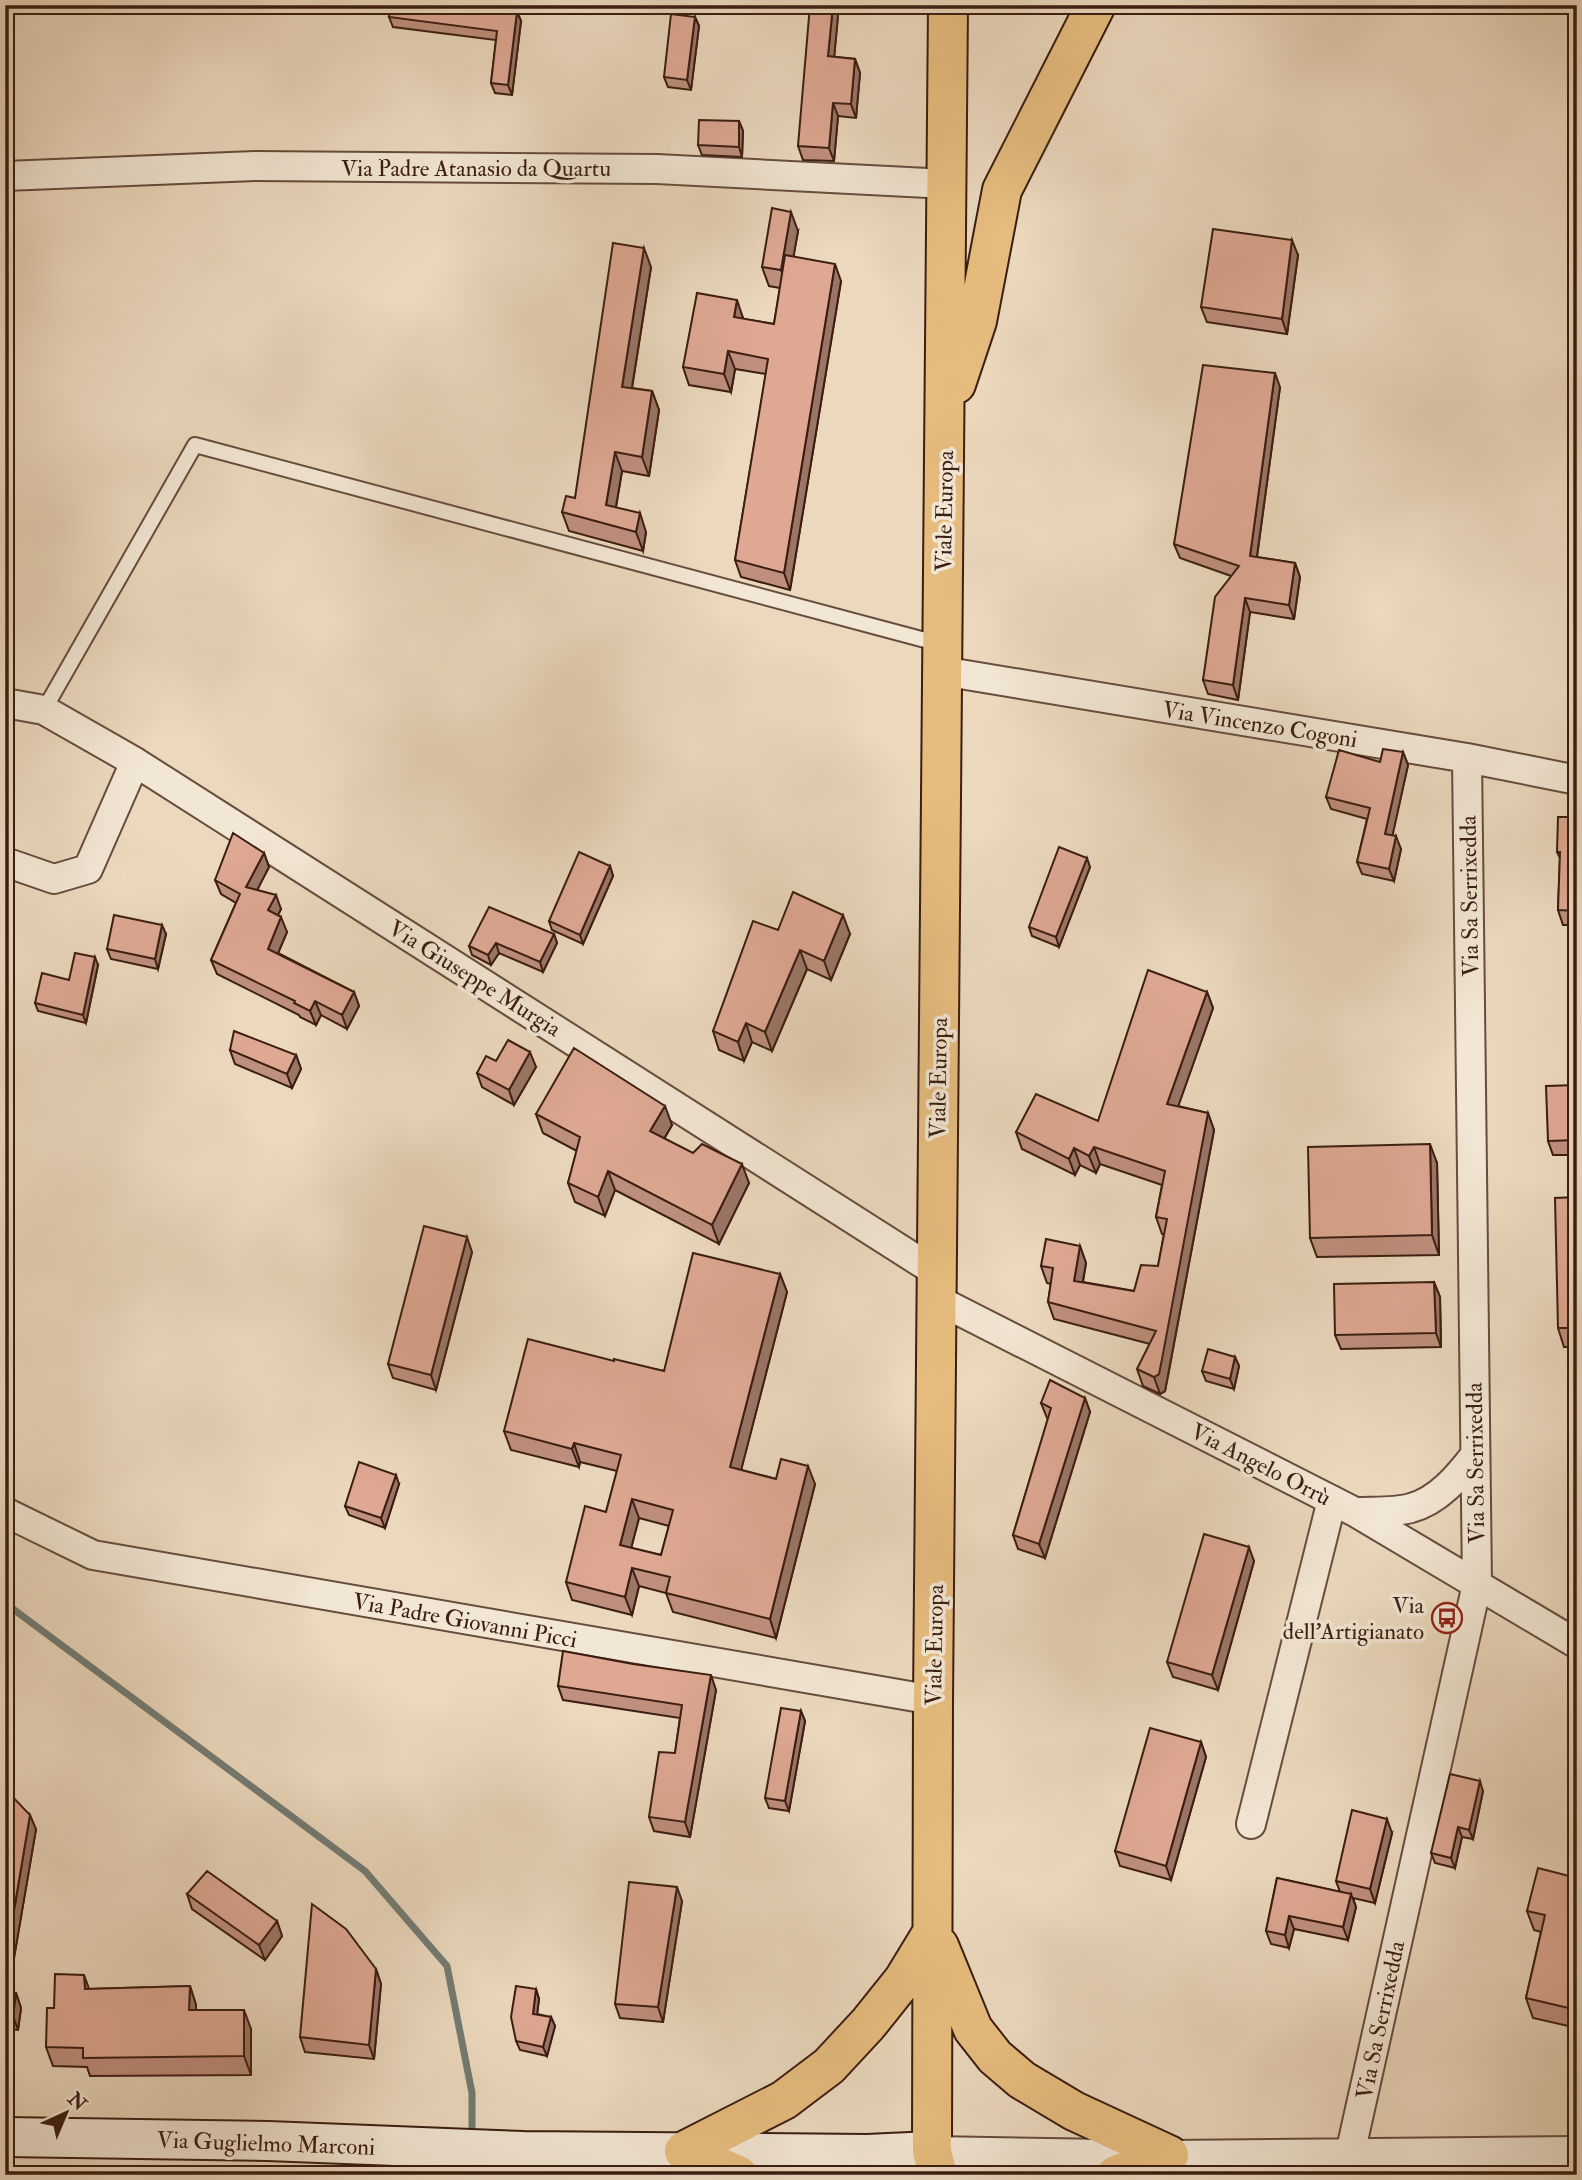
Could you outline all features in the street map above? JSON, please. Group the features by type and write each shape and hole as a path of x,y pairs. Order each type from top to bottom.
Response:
{"main road":[{"name":"Viale Europa","path":"932,2167 936,1285 948,5"},
{"path":"945,415 977,321 1002,190 1096,5"},
{"path":"684,2151 783,2100 829,2066 869,2024 904,1979 933,1931"},
{"path":"933,1931 974,2029 995,2057 1022,2080 1074,2111 1169,2155"},
{"name":"Via Guglielmo Marconi","path":"5,2137 268,2141 523,2151 867,2154 932,2167"},
{"path":"684,2151 738,2175"},
{"path":"1116,2175 1169,2155"}],"street":[{"name":"Via Padre Atanasio da Quartu","path":"5,176 255,166 643,169 947,184"},
{"name":"Via Vincenzo Cogoni","path":"942,658 1577,780"},
{"path":"5,685 44,710"},
{"name":"Via Giuseppe Murgia","path":"5,703 44,710 135,762 936,1285"},
{"name":"Via Sa Serrixedda","path":"1350,2154 1477,1584 1467,758"},
{"path":"5,862 54,879 88,869 135,762"},
{"name":"Via Angelo Orrù","path":"936,1285 1343,1506 1577,1644"},
{"path":"1251,1824 1343,1506 1394,1511 1413,1508 1434,1497 1459,1476 1475,1455"},
{"name":"Via Padre Giovanni Picci","path":"5,1513 93,1555 933,1700"},
{"name":"Via Guglielmo Marconi","path":"932,2167 1169,2155 1577,2151"}],"lane":[{"path":"44,710 195,445 942,658"}],"building":[{"path":"390,5 471,5 517,12 508,85 491,83 497,31 389,17"},
{"path":"810,5 833,5 828,56 855,59 851,104 833,103 829,148 798,146"},
{"path":"671,14 695,17 687,80 664,77"},
{"path":"699,120 739,121 739,147 698,145"},
{"path":"772,208 791,212 781,270 762,267"},
{"path":"1213,229 1292,240 1282,319 1201,307"},
{"path":"613,243 644,248 622,387 652,391 642,457 615,452 606,505 640,513 636,532 562,512 566,496 575,498"},
{"path":"785,255 835,264 784,573 735,560 768,359 728,351 724,374 683,367 697,293 737,300 734,317 774,324"},
{"path":"1203,365 1275,373 1250,556 1295,563 1289,605 1245,598 1233,685 1203,680 1215,597 1239,566 1174,544"},
{"path":"1383,749 1403,752 1385,834 1396,836 1389,869 1357,862 1370,808 1326,797 1339,750 1380,762"},
{"path":"1558,817 1577,817 1577,911 1558,910"},
{"path":"233,833 264,853 246,887 276,895 268,910 281,917 268,949 354,992 342,1015 315,1001 310,1011 211,960 240,894 215,880"},
{"path":"1059,847 1087,858 1056,937 1029,927"},
{"path":"579,852 610,866 580,935 549,921"},
{"path":"793,892 843,915 824,961 800,950 765,1032 746,1023 738,1042 713,1031 753,921 778,930"},
{"path":"489,907 554,934 540,962 496,943 488,955 469,946"},
{"path":"114,915 162,925 155,959 107,949"},
{"path":"75,953 95,957 83,1015 35,1003 42,973 69,980"},
{"path":"1148,970 1207,992 1167,1104 1208,1113 1159,1374 1154,1377 1137,1369 1156,1331 1048,1302 1053,1268 1041,1266 1046,1239 1080,1246 1074,1281 1134,1291 1141,1265 1158,1266 1167,1219 1156,1217 1165,1171 1094,1147 1089,1156 1074,1148 1069,1159 1016,1132 1036,1094 1098,1121"},
{"path":"234,1031 296,1055 287,1074 230,1050"},
{"path":"508,1040 530,1052 509,1090 477,1073 486,1056 496,1061"},
{"path":"574,1048 665,1106 650,1131 693,1153 702,1144 742,1164 712,1225 608,1171 598,1197 568,1183 580,1137 536,1114"},
{"path":"1577,1085 1577,1140 1548,1141 1546,1086"},
{"path":"1430,1144 1432,1235 1310,1238 1308,1147"},
{"path":"1577,1197 1577,1328 1558,1328 1555,1198"},
{"path":"424,1226 467,1237 431,1375 388,1364"},
{"path":"693,1253 780,1274 730,1467 776,1479 781,1459 808,1466 770,1619 666,1593 670,1577 632,1568 625,1597 566,1582 585,1506 606,1512 621,1455 574,1443 572,1449 504,1431 528,1339 664,1371","holes":["632,1499 673,1510 661,1555 620,1545"]},
{"path":"1434,1282 1436,1333 1335,1335 1334,1284"},
{"path":"1208,1349 1235,1357 1230,1379 1202,1371"},
{"path":"1050,1380 1085,1398 1039,1544 1013,1535 1051,1408 1041,1403"},
{"path":"1568,1452 1577,1452 1577,1550 1570,1550"},
{"path":"359,1462 396,1475 381,1518 345,1506"},
{"path":"1204,1534 1249,1547 1212,1675 1167,1662"},
{"path":"563,1651 711,1675 685,1822 649,1817 659,1752 675,1753 682,1705 558,1686"},
{"path":"781,1708 801,1711 785,1801 765,1798"},
{"path":"1150,1728 1201,1742 1166,1866 1115,1851"},
{"path":"1450,1774 1480,1781 1469,1830 1458,1827 1451,1858 1431,1853"},
{"path":"5,1792 30,1815 5,1964"},
{"path":"1352,1810 1387,1819 1370,1889 1336,1881"},
{"path":"1538,1868 1577,1878 1577,2010 1526,1998 1545,1915 1527,1911"},
{"path":"207,1871 277,1921 259,1945 187,1894"},
{"path":"1277,1878 1351,1894 1343,1927 1289,1916 1285,1935 1266,1931"},
{"path":"629,1882 677,1887 658,2007 615,2004"},
{"path":"312,1904 346,1929 376,1969 369,2045 300,2037"},
{"path":"55,1974 84,1975 85,1989 190,1986 189,2010 244,2010 244,2056 83,2058 83,2048 46,2047 47,2008 54,2008"},
{"path":"516,1986 536,1989 533,2014 551,2017 543,2047 516,2041 511,2017"},
{"path":"5,1991 16,1993 13,2016 5,2015"}],"waterway":[{"path":"5,1603 365,1871 447,1966 472,2093 472,2139"}],"place":[{"name":"Via dell'Artigianato","path":"1447,1618"}]}
